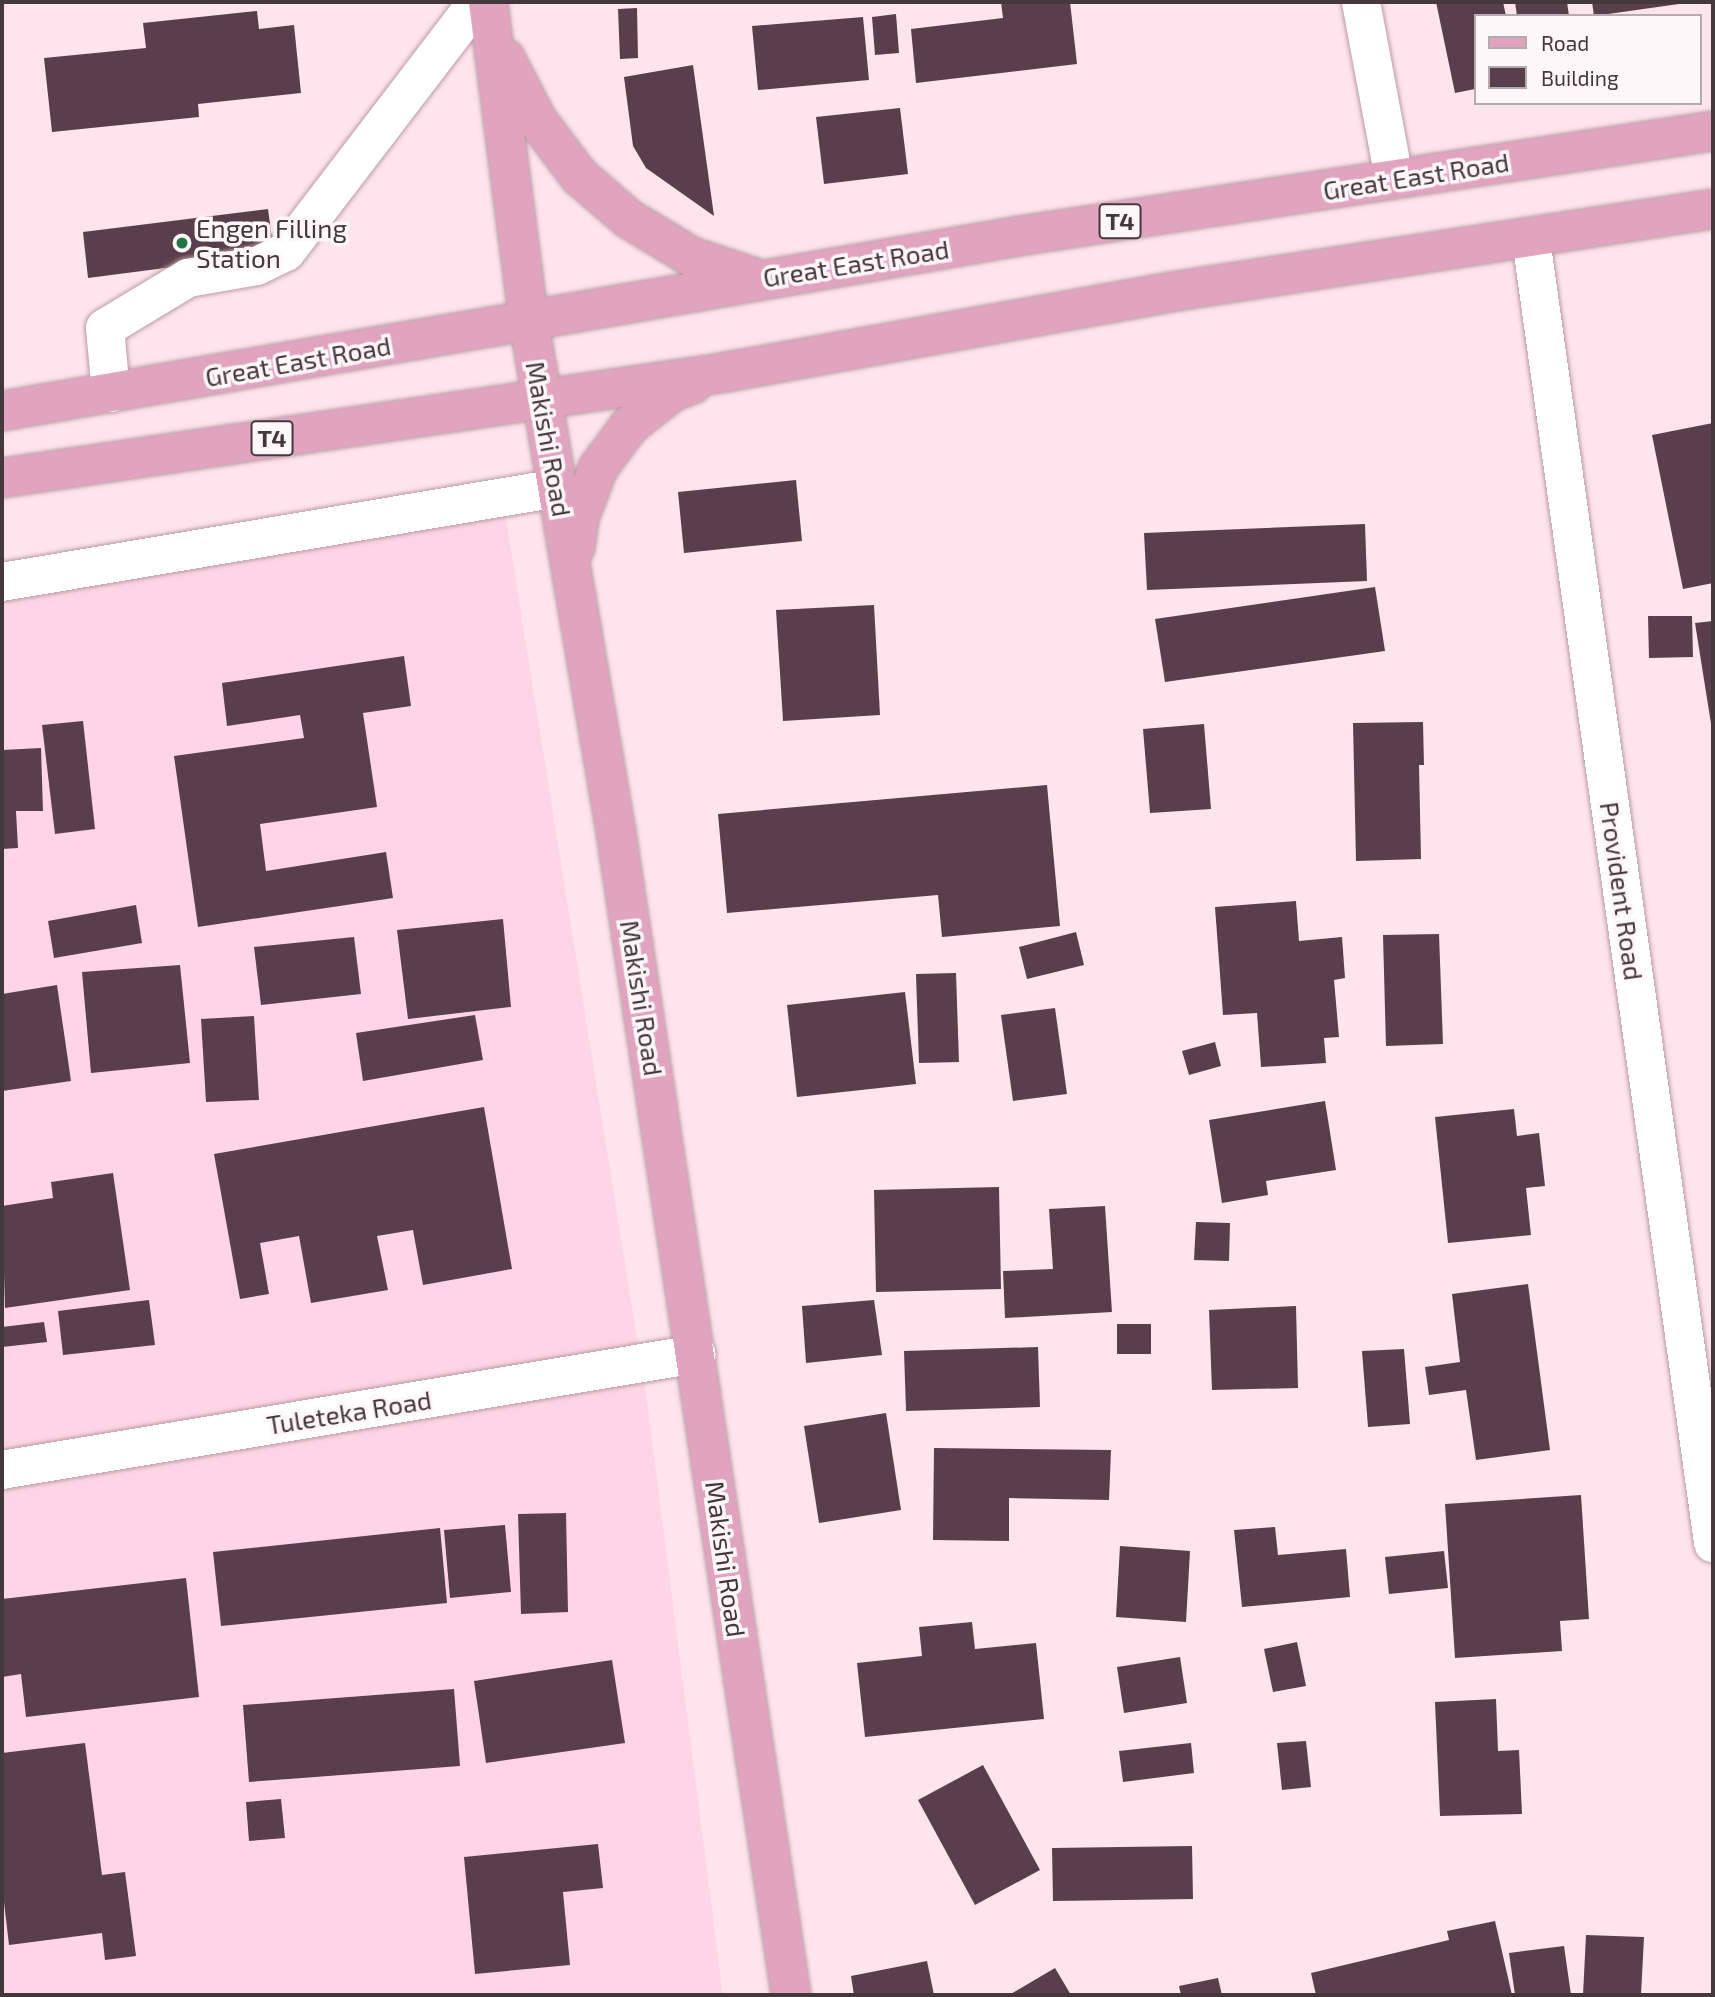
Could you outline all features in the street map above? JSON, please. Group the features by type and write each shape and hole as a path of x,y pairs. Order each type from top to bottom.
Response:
{"main road":[{"path":"489,2 505,57 537,120 579,176 629,219 692,257 758,279"},
{"name":"Makishi Road","path":"489,2 529,322 616,832 791,1995"},
{"name":"Great East Road","path":"2,411 529,322 758,279 1713,131"},
{"name":"T4","path":"2,478 721,373 1177,291 1531,239 1713,209"},
{"path":"572,572 579,518 598,468 630,425 672,392 721,373"}],"street":[{"path":"111,393 105,328 188,278 257,266 286,252 477,2"},
{"path":"1361,2 1394,179"},
{"name":"Provident Road","path":"1531,239 1713,1543"},
{"path":"2,582 558,488"},
{"name":"Tuleteka Road","path":"2,1470 696,1354"}],"shaded area":[{"path":"503,500 647,1401 723,1995 2,1995 2,589"}],"building":[{"path":"1001,2 1070,2 1077,64 916,83 911,29 1003,18"},
{"path":"1436,2 1503,2 1506,14 1474,14 1474,89 1455,93"},
{"path":"1515,2 1567,2 1569,14 1517,14"},
{"path":"1592,2 1686,2 1608,14 1594,14"},
{"path":"637,8 638,58 620,59 618,9"},
{"path":"257,11 259,29 294,25 301,93 198,104 199,117 52,132 44,58 146,48 143,23"},
{"path":"896,14 899,53 875,55 872,17"},
{"path":"863,17 869,80 758,90 752,26"},
{"path":"693,65 714,216 646,168 633,146 624,77"},
{"path":"900,108 908,174 824,184 816,117"},
{"path":"268,209 274,254 88,278 83,232"},
{"path":"1713,423 1713,583 1683,589 1652,435"},
{"path":"796,480 802,541 684,553 678,492"},
{"path":"1365,524 1367,581 1147,590 1144,533"},
{"path":"1375,587 1385,651 1165,682 1155,619"},
{"path":"874,605 880,715 783,721 776,610"},
{"path":"1648,616 1692,616 1693,657 1649,658"},
{"path":"1713,621 1713,730 1712,730 1695,623"},
{"path":"404,656 411,706 363,713 377,807 260,824 266,871 386,852 393,898 198,927 174,756 304,738 300,715 227,726 222,683"},
{"path":"83,721 95,829 55,834 42,725"},
{"path":"1423,722 1424,765 1419,765 1421,859 1356,861 1353,723"},
{"path":"1204,724 1211,809 1150,813 1143,729"},
{"path":"41,748 43,811 16,811 18,848 2,849 2,750"},
{"path":"1047,785 1060,926 942,937 938,895 727,913 718,814"},
{"path":"1296,901 1299,941 1342,937 1345,978 1334,980 1339,1037 1324,1038 1326,1063 1261,1067 1257,1013 1223,1015 1215,907"},
{"path":"136,905 142,943 54,958 48,921"},
{"path":"503,919 511,1007 408,1019 397,930"},
{"path":"1076,932 1084,965 1027,979 1019,947"},
{"path":"1439,934 1443,1044 1386,1046 1383,935"},
{"path":"354,937 361,994 261,1005 254,947"},
{"path":"180,965 190,1063 91,1073 82,972"},
{"path":"956,973 959,1062 919,1063 916,974"},
{"path":"57,985 71,1081 2,1091 2,994"},
{"path":"905,992 916,1084 797,1097 787,1005"},
{"path":"1055,1008 1067,1094 1013,1101 1001,1015"},
{"path":"475,1015 483,1060 363,1081 356,1033"},
{"path":"254,1016 259,1100 206,1102 201,1019"},
{"path":"1215,1042 1221,1066 1189,1075 1182,1051"},
{"path":"1325,1101 1336,1170 1266,1181 1268,1195 1222,1203 1209,1120"},
{"path":"484,1107 512,1269 423,1285 413,1230 377,1236 388,1290 311,1303 299,1236 260,1243 269,1294 240,1299 214,1154"},
{"path":"1514,1109 1517,1136 1539,1133 1545,1186 1526,1188 1531,1235 1448,1243 1435,1117"},
{"path":"113,1173 130,1290 5,1308 2,1206 53,1198 51,1182"},
{"path":"999,1187 1001,1289 876,1292 874,1190"},
{"path":"1105,1206 1112,1312 1005,1318 1003,1271 1053,1269 1049,1209"},
{"path":"1196,1222 1230,1223 1229,1261 1194,1260"},
{"path":"1528,1284 1550,1450 1476,1460 1466,1390 1429,1395 1425,1367 1460,1362 1452,1294"},
{"path":"149,1300 155,1345 63,1355 58,1311"},
{"path":"874,1300 882,1355 806,1363 802,1306"},
{"path":"1296,1306 1298,1388 1212,1390 1209,1310"},
{"path":"44,1322 47,1342 2,1347 2,1327"},
{"path":"1117,1324 1151,1324 1151,1354 1117,1354"},
{"path":"1038,1347 1040,1407 906,1411 904,1351"},
{"path":"1404,1349 1410,1424 1368,1427 1362,1351"},
{"path":"886,1413 901,1510 819,1523 804,1426"},
{"path":"934,1448 1111,1450 1109,1500 1009,1498 1009,1541 933,1540"},
{"path":"1581,1495 1589,1619 1560,1621 1562,1651 1455,1658 1445,1504"},
{"path":"566,1513 568,1612 521,1614 518,1514"},
{"path":"505,1525 511,1592 450,1598 444,1530"},
{"path":"1275,1527 1278,1555 1346,1549 1350,1597 1242,1607 1234,1530"},
{"path":"440,1528 447,1603 221,1626 213,1552"},
{"path":"1120,1546 1190,1551 1186,1622 1116,1617"},
{"path":"1444,1551 1448,1588 1389,1594 1385,1557"},
{"path":"186,1578 199,1697 26,1717 21,1674 2,1677 2,1599"},
{"path":"972,1622 975,1649 1036,1643 1044,1719 865,1737 857,1663 922,1656 919,1627"},
{"path":"1297,1642 1306,1686 1273,1692 1264,1649"},
{"path":"1180,1657 1187,1703 1124,1713 1117,1667"},
{"path":"612,1660 625,1743 486,1763 474,1681"},
{"path":"454,1689 460,1766 249,1782 243,1705"},
{"path":"1496,1699 1498,1751 1519,1750 1522,1814 1440,1816 1435,1702"},
{"path":"1306,1741 1311,1787 1282,1790 1277,1743"},
{"path":"85,1743 102,1875 125,1872 136,1956 105,1960 102,1933 9,1945 2,1885 2,1753"},
{"path":"1191,1743 1194,1773 1123,1782 1119,1751"},
{"path":"983,1765 1040,1870 975,1905 918,1800"},
{"path":"281,1799 285,1838 249,1841 246,1802"},
{"path":"598,1844 603,1888 563,1892 570,1965 475,1974 464,1857"},
{"path":"1192,1846 1193,1899 1053,1901 1052,1848"},
{"path":"1495,1921 1512,1995 1316,1995 1311,1973 1449,1940 1447,1931"},
{"path":"1586,1935 1644,1937 1641,1995 1583,1995"},
{"path":"1564,1946 1571,1995 1515,1995 1509,1953"},
{"path":"927,1961 934,1995 854,1995 851,1976"},
{"path":"1055,1968 1071,1995 1009,1995"},
{"path":"1218,1978 1222,1995 1181,1995 1179,1986"}],"place":[{"name":"Engen Filling Station","path":"182,243"}]}
